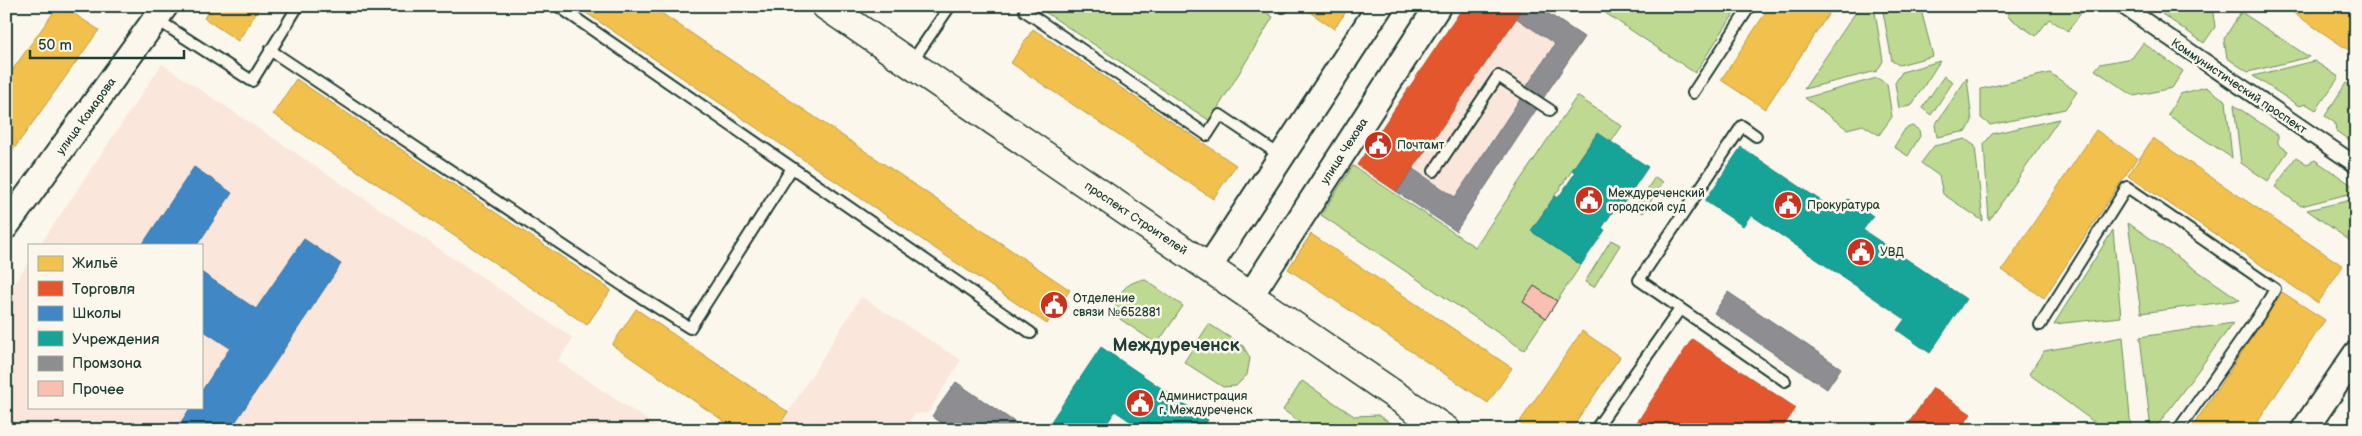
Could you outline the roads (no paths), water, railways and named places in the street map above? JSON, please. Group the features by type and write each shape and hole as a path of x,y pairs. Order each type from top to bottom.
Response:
{"main road":[{"name":"проспект Строителей","path":"826,6 1446,430"}],"street":[{"path":"1209,267 1380,6"},
{"name":"улица Чехова","path":"1250,296 1438,6"},
{"name":"Коммунистический проспект","path":"2123,6 2356,165"},
{"name":"улица Комарова","path":"6,226 160,13"},
{"path":"2306,429 2356,354"}],"lane":[{"path":"160,13 252,81 298,6"},
{"path":"558,6 1031,333"},
{"path":"910,64 950,6"},
{"path":"1693,93 1750,6"},
{"path":"1025,11 1207,136 1220,115 1282,156"},
{"path":"270,50 628,289 690,328 792,168"},
{"path":"1434,171 1498,76 1550,110"},
{"path":"1756,136 1742,126 1639,280 1785,381"},
{"path":"2040,325 2127,187 2275,289 2264,308 2178,430"},
{"path":"1595,430 1680,309"}],"place":[{"name":"Почтамт","path":"1378,145"},
{"name":"Междуреченский городской суд","path":"1589,200"},
{"name":"Прокуратура","path":"1788,205"},
{"name":"УВД","path":"1861,252"},
{"name":"Отделение связи №652881","path":"1054,305"},
{"name":"Администрация г. Междуреченск","path":"1140,403"}],"district":[{"name":"Междуреченск","path":"1176,345"}]}
